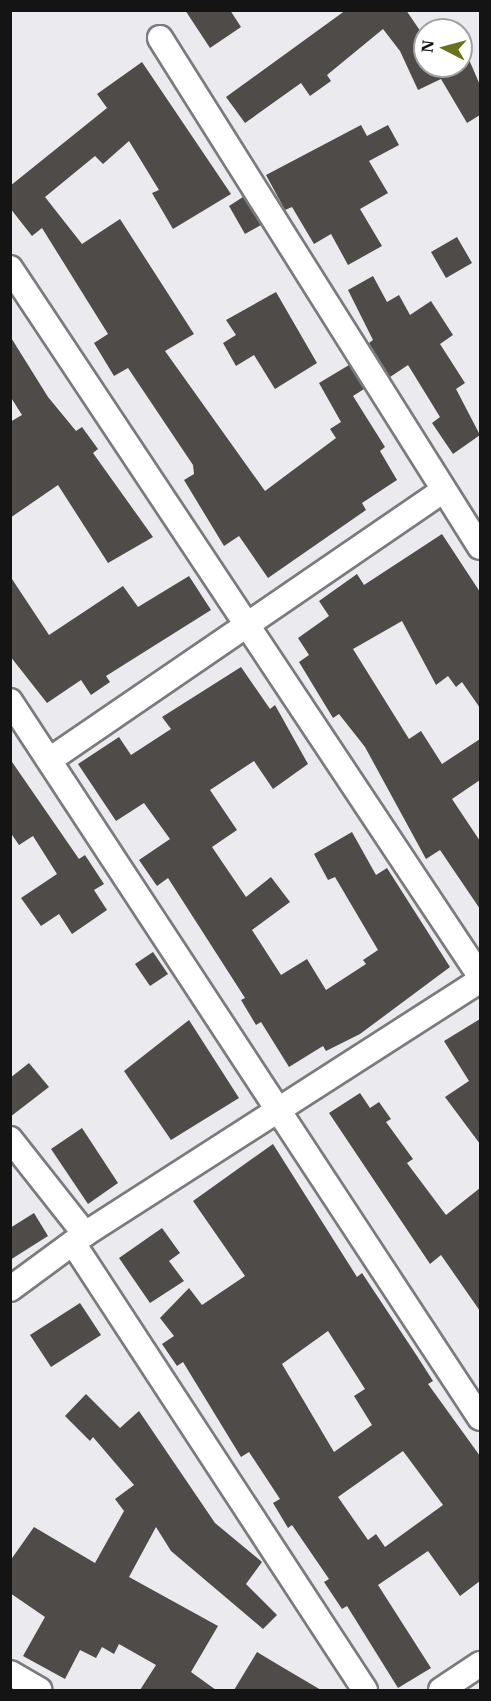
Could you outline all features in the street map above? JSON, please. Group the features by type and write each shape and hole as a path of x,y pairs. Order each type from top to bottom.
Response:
{"street":[{"path":"160,38 480,548"},
{"path":"10,267 480,978 79,1238 10,1289"},
{"path":"51,759 246,622 443,491"},
{"path":"10,701 51,759 281,1108 480,1418"},
{"path":"10,1139 79,1238 365,1690"},
{"path":"441,1690 480,1664"},
{"path":"10,1672 40,1690"}],"building":[{"path":"185,10 230,10 241,27 210,48"},
{"path":"346,10 406,10 413,20 413,78 473,78 473,69 480,85 480,115 467,123 441,79 418,90 400,51 383,29 327,75 331,81 310,96 301,83 245,123 226,97"},
{"path":"142,62 231,194 173,229 152,193 159,190 129,141 103,164 95,156 45,197 82,244 120,219 194,334 165,351 265,491 336,438 330,429 341,422 319,383 349,365 364,389 353,396 385,447 380,451 397,480 362,503 366,510 268,578 239,536 224,546 184,480 194,474 193,465 128,368 114,376 94,343 108,334 42,228 32,236 10,208 10,186 107,108 97,94"},
{"path":"361,125 367,136 388,125 399,145 369,161 388,193 360,209 382,246 348,265 331,234 314,244 292,207 285,210 266,175"},
{"path":"243,197 261,225 245,234 229,206"},
{"path":"457,237 472,263 446,278 431,252"},
{"path":"373,276 387,302 399,295 410,315 431,301 453,335 440,344 465,383 456,389 480,435 453,454 432,423 440,417 408,365 390,377 369,343 373,340 348,290"},
{"path":"276,292 317,363 275,389 254,355 236,366 223,343 236,335 226,320"},
{"path":"10,336 48,397 76,431 82,427 98,449 93,453 153,537 108,563 58,485 10,518 10,422 22,415 10,396"},
{"path":"442,534 480,592 480,708 462,682 456,687 448,676 436,685 402,621 353,649 409,739 421,731 442,764 480,739 480,780 452,799 480,841 480,909 440,850 426,859 365,747 339,714 333,718 299,662 309,655 298,638 329,616 319,601 357,574 364,585"},
{"path":"10,576 49,635 123,586 138,607 189,576 211,610 106,676 110,682 91,695 81,680 47,703 10,656"},
{"path":"241,667 270,709 275,705 308,764 273,789 254,761 210,790 237,830 212,847 246,897 271,877 290,902 252,930 281,975 307,959 326,990 366,964 363,960 378,950 335,877 328,880 314,854 352,832 376,875 387,868 450,967 360,1034 326,1051 323,1046 289,1067 261,1022 256,1025 241,1000 245,998 168,878 157,886 139,860 170,839 144,803 116,821 78,764 119,737 131,755 171,729 162,717"},
{"path":"10,759 79,859 85,855 104,884 94,890 107,910 72,934 59,914 41,926 21,898 57,874 33,836 19,845 10,832"},
{"path":"153,952 168,974 150,986 135,964"},
{"path":"480,1019 480,1144 445,1097 469,1081 444,1041"},
{"path":"189,1020 239,1098 171,1140 124,1071"},
{"path":"29,1063 49,1087 10,1117 10,1078"},
{"path":"360,1093 370,1108 379,1102 391,1119 386,1122 413,1159 407,1163 446,1215 480,1188 480,1311 441,1255 430,1264 329,1113"},
{"path":"82,1128 118,1183 88,1204 51,1149"},
{"path":"273,1144 357,1277 362,1273 433,1381 428,1384 480,1456 480,1581 460,1596 428,1551 378,1585 431,1668 398,1688 347,1606 342,1609 324,1582 329,1579 292,1525 288,1528 273,1503 280,1499 249,1452 241,1457 183,1362 177,1366 162,1344 174,1336 160,1318 189,1288 202,1305 245,1276 193,1201","holes":["328,1331 365,1389 354,1396 372,1425 334,1452 282,1364","403,1451 443,1505 385,1547 376,1534 368,1540 338,1497"]},
{"path":"34,1213 48,1236 10,1260 10,1228"},
{"path":"162,1228 180,1253 169,1261 184,1281 150,1303 119,1258"},
{"path":"80,1303 101,1335 51,1367 30,1335"},
{"path":"86,1394 120,1428 139,1411 215,1523 262,1562 246,1584 277,1615 263,1629 171,1551 156,1527 129,1577 218,1626 191,1672 216,1690 140,1690 156,1665 119,1644 114,1654 102,1647 96,1658 80,1650 65,1679 23,1656 45,1617 10,1593 10,1561 34,1527 95,1563 124,1511 115,1499 134,1485 93,1437 90,1441 65,1416"},
{"path":"257,1652 282,1667 321,1690 234,1690"}]}
